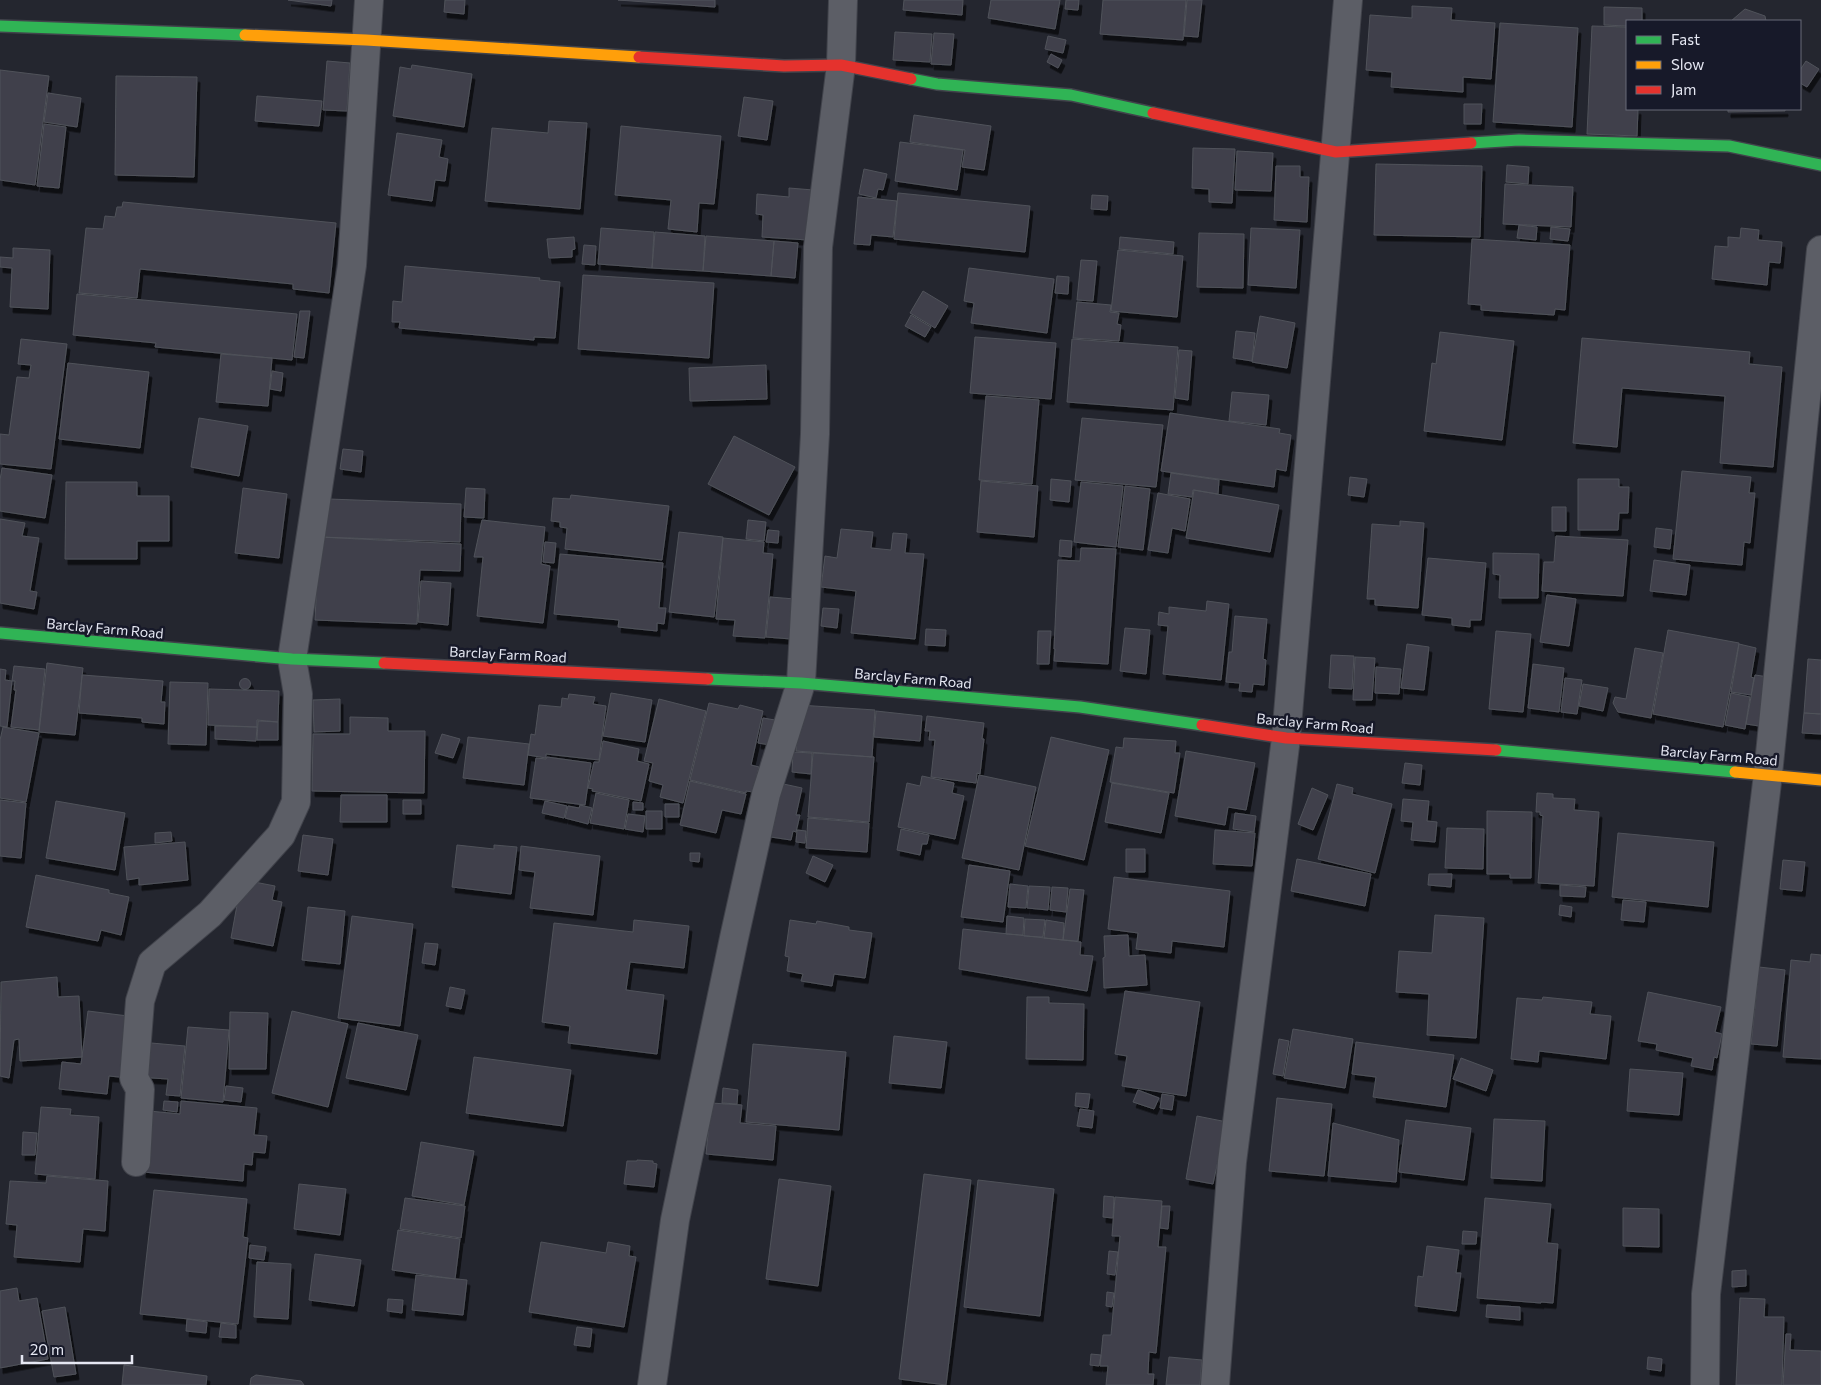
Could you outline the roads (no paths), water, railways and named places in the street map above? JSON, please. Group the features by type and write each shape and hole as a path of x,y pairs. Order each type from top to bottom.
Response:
{"street":[{"path":"136,1162 140,1089 134,1078 140,1001 152,963 210,914 281,835 296,802 298,694 292,659 352,265 370,0"},
{"path":"652,1385 675,1220 734,938 766,794 801,683 814,434 818,247 841,65 843,0"},
{"path":"1215,1385 1232,1162 1286,738 1348,0"},
{"path":"0,26 366,40 784,66 841,65 937,84 1072,95 1336,152 1519,140 1729,146 1821,164"},
{"path":"1705,1385 1706,1294 1768,774 1821,250"},
{"name":"Barclay Farm Road","path":"0,633 292,659 801,683 1080,707 1286,738 1522,751 1821,780"}]}
